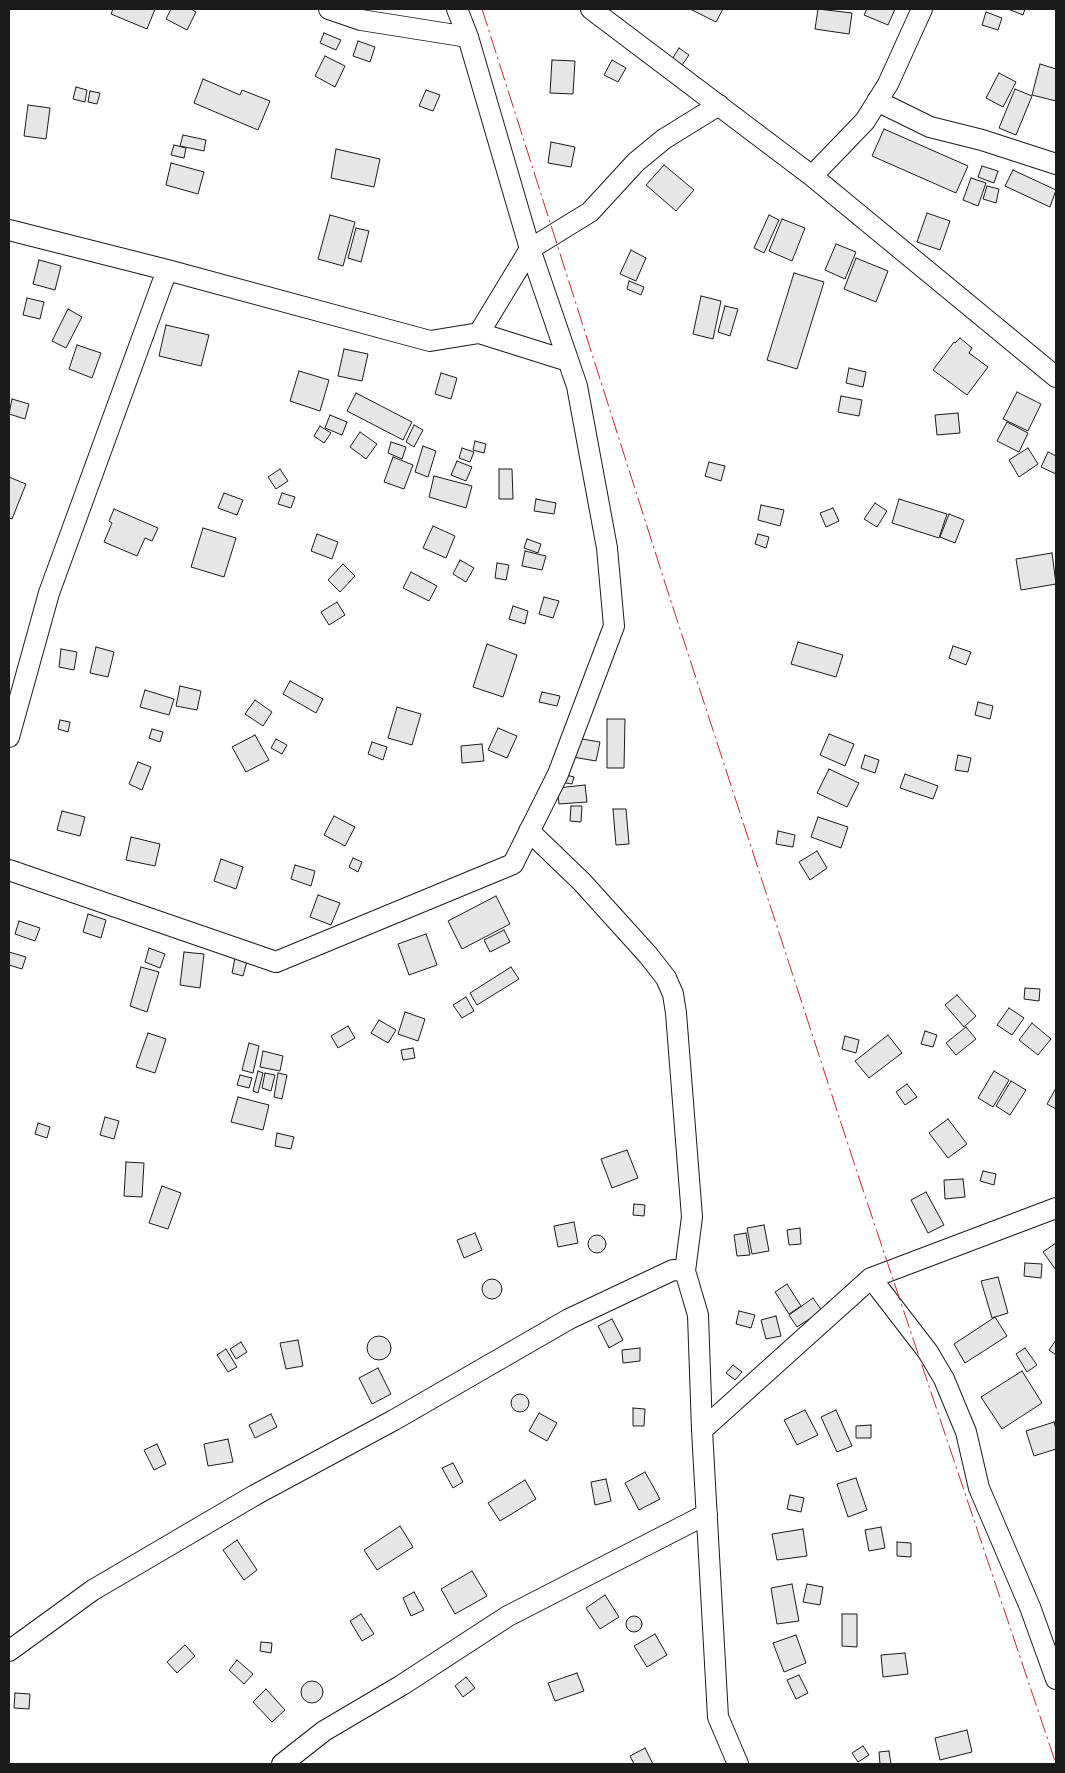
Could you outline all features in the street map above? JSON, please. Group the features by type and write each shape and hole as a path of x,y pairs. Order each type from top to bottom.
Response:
{"street":[{"path":"328,9 361,20 468,37"},
{"path":"9,870 276,962 513,864 558,774 614,626 607,548 577,386 530,250 468,37 457,9"},
{"path":"591,9 812,176 1056,376"},
{"path":"812,176 865,121 888,84 922,9"},
{"path":"877,101 930,128 982,140 1056,164"},
{"path":"479,332 530,250 590,212 636,162 664,139 719,105"},
{"path":"9,230 167,270 430,341 479,332 568,361"},
{"path":"9,737 48,593 167,270"},
{"path":"529,831 582,882 648,955 666,978 673,994 692,1217 685,1270 698,1315 702,1430 718,1717 738,1764"},
{"path":"702,1430 871,1278 1056,1208"},
{"path":"9,1650 93,1590 256,1495 394,1420 569,1319 673,1270 685,1270"},
{"path":"871,1278 928,1352 944,1379 966,1432 979,1488 1030,1607 1056,1679"},
{"path":"282,1764 324,1731 402,1685 508,1616 707,1514"}],"building":[{"path":"113,9 155,9 147,29 111,14"},
{"path":"171,9 191,9 196,12 187,30 166,19"},
{"path":"690,9 723,9 716,22"},
{"path":"818,9 852,13 849,34 815,29"},
{"path":"867,9 895,9 888,25 864,15"},
{"path":"1008,9 1025,9 1023,15"},
{"path":"986,12 1002,18 998,30 982,25"},
{"path":"324,33 341,40 336,50 320,43"},
{"path":"358,41 375,47 370,62 353,56"},
{"path":"679,48 689,55 680,68 671,61"},
{"path":"325,56 345,66 335,87 315,76"},
{"path":"552,60 575,61 573,94 550,93"},
{"path":"612,60 626,68 618,82 604,75"},
{"path":"1040,64 1056,69 1056,101 1032,95"},
{"path":"999,73 1016,82 1003,107 986,98"},
{"path":"203,79 240,95 242,90 270,101 258,130 194,103"},
{"path":"76,87 87,90 85,102 73,99"},
{"path":"1015,89 1032,96 1016,135 999,128"},
{"path":"426,90 440,95 433,111 419,106"},
{"path":"90,91 100,93 97,104 88,102"},
{"path":"28,105 50,108 46,139 24,136"},
{"path":"884,129 968,166 956,193 872,156"},
{"path":"183,135 206,140 204,151 180,146"},
{"path":"551,142 575,147 571,167 548,163"},
{"path":"174,145 186,148 184,158 171,155"},
{"path":"336,149 380,159 374,187 331,178"},
{"path":"171,163 204,172 198,194 166,185"},
{"path":"664,165 694,190 676,211 646,185"},
{"path":"982,166 998,171 994,183 978,177"},
{"path":"1013,170 1056,190 1050,207 1005,186"},
{"path":"971,178 986,183 978,206 963,200"},
{"path":"987,186 999,189 996,203 983,199"},
{"path":"927,213 950,221 940,250 917,242"},
{"path":"330,215 355,222 343,266 318,259"},
{"path":"769,215 779,220 764,253 754,248"},
{"path":"782,219 805,228 792,261 769,251"},
{"path":"356,228 369,231 361,262 348,258"},
{"path":"836,244 856,252 845,279 825,270"},
{"path":"631,250 646,258 636,281 620,274"},
{"path":"856,258 888,271 876,302 844,289"},
{"path":"39,260 61,266 55,290 33,284"},
{"path":"794,273 824,282 797,369 767,360"},
{"path":"629,281 644,287 641,295 627,289"},
{"path":"701,296 721,301 713,339 693,334"},
{"path":"27,298 44,302 40,319 23,315"},
{"path":"725,306 738,309 730,336 718,332"},
{"path":"68,309 82,317 66,348 52,341"},
{"path":"166,325 209,335 201,366 159,356"},
{"path":"960,338 972,348 969,353 988,367 967,395 933,370 954,342"},
{"path":"77,345 101,353 92,378 69,369"},
{"path":"344,349 368,354 362,381 338,376"},
{"path":"849,368 866,372 863,387 846,383"},
{"path":"299,371 329,380 320,411 290,401"},
{"path":"441,373 457,378 451,399 435,394"},
{"path":"1017,392 1041,404 1028,431 1003,419"},
{"path":"356,393 412,422 403,440 347,411"},
{"path":"841,396 862,400 859,416 838,412"},
{"path":"12,399 29,404 25,419 9,414"},
{"path":"958,413 960,433 937,435 935,415"},
{"path":"330,415 347,422 342,435 325,428"},
{"path":"1007,422 1028,433 1019,452 997,441"},
{"path":"414,425 423,430 414,447 406,442"},
{"path":"320,426 331,433 324,443 314,436"},
{"path":"360,432 377,444 366,459 350,447"},
{"path":"475,441 486,444 484,453 473,450"},
{"path":"391,442 406,447 402,459 388,453"},
{"path":"423,446 436,451 428,477 415,472"},
{"path":"462,448 474,452 470,462 459,458"},
{"path":"1028,448 1038,464 1019,477 1009,460"},
{"path":"1048,452 1056,456 1056,474 1041,467"},
{"path":"393,457 413,465 404,489 384,482"},
{"path":"457,461 472,467 466,481 451,475"},
{"path":"709,462 725,466 721,481 705,476"},
{"path":"280,469 288,481 276,489 268,477"},
{"path":"499,469 512,469 513,499 499,499"},
{"path":"434,476 472,486 466,508 429,497"},
{"path":"9,477 26,484 12,519 9,518"},
{"path":"224,493 243,500 237,515 218,508"},
{"path":"282,493 295,497 291,508 278,504"},
{"path":"536,499 556,503 554,514 534,511"},
{"path":"899,499 947,514 939,538 892,523"},
{"path":"875,503 887,511 877,527 864,519"},
{"path":"761,505 784,510 780,526 758,520"},
{"path":"833,508 839,521 826,527 820,513"},
{"path":"114,509 158,528 152,541 145,538 137,556 104,542 112,523 109,521"},
{"path":"949,514 964,520 955,543 940,537"},
{"path":"433,526 455,536 446,558 423,548"},
{"path":"203,528 236,538 224,577 191,567"},
{"path":"317,534 338,542 332,559 311,551"},
{"path":"758,534 769,537 766,548 755,544"},
{"path":"527,539 541,544 538,553 524,548"},
{"path":"525,551 546,556 542,570 522,566"},
{"path":"1052,553 1056,584 1021,590 1016,559"},
{"path":"460,560 474,568 466,582 453,574"},
{"path":"497,563 509,565 506,580 495,578"},
{"path":"343,564 355,576 340,592 328,580"},
{"path":"411,572 437,586 429,601 403,588"},
{"path":"544,597 559,601 553,618 539,614"},
{"path":"337,602 345,615 329,625 321,612"},
{"path":"513,606 528,611 525,624 509,619"},
{"path":"798,642 843,655 836,677 791,664"},
{"path":"487,644 517,655 503,697 473,687"},
{"path":"953,646 971,652 966,665 949,658"},
{"path":"96,647 114,652 108,677 90,673"},
{"path":"61,649 77,652 74,670 59,667"},
{"path":"290,681 323,699 316,713 283,694"},
{"path":"180,686 201,691 197,710 176,706"},
{"path":"145,690 174,699 169,715 140,707"},
{"path":"542,692 560,696 557,706 539,702"},
{"path":"255,700 272,712 263,726 245,714"},
{"path":"978,702 993,706 990,719 975,715"},
{"path":"397,707 421,714 412,745 388,738"},
{"path":"607,719 625,719 624,768 607,768"},
{"path":"60,720 70,722 68,732 58,729"},
{"path":"498,728 517,736 507,758 488,750"},
{"path":"152,729 163,732 160,742 149,738"},
{"path":"829,734 854,744 845,766 820,755"},
{"path":"255,735 269,760 246,772 232,747"},
{"path":"576,738 600,742 596,761 573,757"},
{"path":"276,739 287,745 282,754 271,748"},
{"path":"372,742 387,747 383,760 368,754"},
{"path":"482,744 484,761 462,763 461,746"},
{"path":"865,755 879,760 875,773 861,768"},
{"path":"958,755 971,758 968,772 955,770"},
{"path":"138,762 151,767 142,790 129,784"},
{"path":"829,769 859,783 847,807 817,793"},
{"path":"562,774 574,777 572,784 560,782"},
{"path":"905,774 938,786 933,799 900,788"},
{"path":"585,785 587,802 559,804 557,788"},
{"path":"571,806 582,806 581,822 570,821"},
{"path":"613,809 626,809 629,844 616,845"},
{"path":"62,811 85,817 80,836 57,830"},
{"path":"334,816 355,827 345,846 324,835"},
{"path":"818,817 848,827 841,848 811,837"},
{"path":"778,831 795,835 793,847 776,844"},
{"path":"131,837 160,844 155,866 126,860"},
{"path":"817,851 827,868 810,880 799,862"},
{"path":"353,858 362,862 358,872 349,867"},
{"path":"221,859 243,867 236,889 214,881"},
{"path":"295,865 315,871 311,886 291,879"},
{"path":"318,895 340,903 331,925 310,917"},
{"path":"496,896 510,924 462,949 448,921"},
{"path":"88,914 106,920 101,938 83,932"},
{"path":"19,921 40,928 35,941 15,934"},
{"path":"504,930 510,942 490,952 484,940"},
{"path":"426,934 437,965 409,975 398,944"},
{"path":"149,948 165,954 160,968 145,962"},
{"path":"9,952 26,957 22,969 9,965"},
{"path":"184,952 204,954 200,988 180,985"},
{"path":"235,958 247,961 243,976 232,973"},
{"path":"141,967 159,972 147,1012 130,1006"},
{"path":"511,967 519,979 477,1005 470,993"},
{"path":"1025,988 1040,989 1039,1001 1024,999"},
{"path":"957,995 976,1016 964,1027 945,1005"},
{"path":"466,997 474,1011 462,1018 453,1005"},
{"path":"1009,1008 1024,1018 1012,1035 997,1025"},
{"path":"405,1012 425,1019 418,1041 398,1034"},
{"path":"379,1020 396,1030 388,1043 371,1033"},
{"path":"1032,1023 1051,1039 1038,1055 1019,1040"},
{"path":"348,1026 355,1038 338,1048 331,1036"},
{"path":"966,1027 976,1039 956,1055 946,1043"},
{"path":"925,1031 937,1035 933,1047 921,1044"},
{"path":"148,1033 166,1039 155,1073 136,1067"},
{"path":"888,1035 902,1053 869,1078 855,1061"},
{"path":"845,1036 859,1040 856,1053 842,1049"},
{"path":"249,1043 259,1046 253,1073 242,1070"},
{"path":"413,1048 415,1058 403,1060 401,1050"},
{"path":"263,1051 283,1056 280,1071 260,1067"},
{"path":"258,1071 263,1073 258,1093 253,1091"},
{"path":"994,1071 1009,1080 993,1107 978,1098"},
{"path":"265,1073 275,1075 271,1091 262,1088"},
{"path":"278,1073 287,1075 282,1099 274,1097"},
{"path":"240,1075 252,1078 249,1088 237,1085"},
{"path":"1011,1081 1026,1090 1010,1115 996,1106"},
{"path":"907,1084 917,1097 905,1105 896,1092"},
{"path":"1056,1088 1056,1109 1047,1104"},
{"path":"238,1097 269,1105 263,1130 231,1122"},
{"path":"105,1117 119,1121 114,1139 100,1135"},
{"path":"948,1119 967,1144 948,1158 929,1133"},
{"path":"38,1123 50,1127 47,1138 35,1134"},
{"path":"277,1133 294,1137 291,1149 275,1146"},
{"path":"627,1150 638,1178 612,1188 601,1159"},
{"path":"126,1162 144,1163 142,1197 124,1196"},
{"path":"983,1171 996,1174 994,1185 980,1181"},
{"path":"963,1179 965,1197 945,1199 944,1180"},
{"path":"162,1186 181,1193 168,1229 149,1223"},
{"path":"926,1192 944,1225 928,1233 911,1200"},
{"path":"634,1204 645,1205 644,1216 633,1215"},
{"path":"574,1222 578,1243 558,1247 554,1226"},
{"path":"764,1225 769,1251 752,1254 747,1228"},
{"path":"800,1228 801,1244 789,1245 787,1230"},
{"path":"475,1233 482,1250 464,1258 457,1240"},
{"path":"746,1233 750,1255 737,1256 734,1235"},
{"path":"597,1235 603,1238 606,1244 603,1250 597,1253 591,1250 588,1244 591,1238"},
{"path":"1056,1243 1056,1270 1043,1252"},
{"path":"1025,1263 1042,1264 1041,1278 1024,1276"},
{"path":"998,1277 1008,1313 992,1318 981,1281"},
{"path":"492,1279 499,1282 502,1289 499,1296 492,1299 485,1296 482,1289 485,1282"},
{"path":"787,1284 801,1306 789,1314 775,1292"},
{"path":"813,1298 822,1311 797,1327 789,1315"},
{"path":"739,1311 755,1315 751,1328 736,1324"},
{"path":"776,1316 781,1336 766,1339 761,1320"},
{"path":"995,1317 1007,1336 965,1363 954,1344"},
{"path":"612,1319 623,1340 609,1348 598,1326"},
{"path":"379,1336 387,1340 391,1348 387,1356 379,1360 371,1356 367,1348 371,1340"},
{"path":"298,1340 303,1366 286,1369 280,1343"},
{"path":"1056,1340 1056,1355 1049,1350"},
{"path":"241,1342 247,1352 236,1359 230,1349"},
{"path":"640,1348 640,1361 623,1363 622,1350"},
{"path":"1025,1348 1037,1365 1027,1372 1016,1354"},
{"path":"226,1349 237,1367 228,1372 217,1355"},
{"path":"733,1365 742,1372 735,1380 726,1373"},
{"path":"378,1368 391,1394 372,1404 359,1378"},
{"path":"1022,1371 1042,1403 1002,1429 981,1397"},
{"path":"516,1394 524,1394 529,1399 527,1410 516,1412 511,1407 511,1399"},
{"path":"633,1408 645,1409 644,1426 633,1426"},
{"path":"805,1410 818,1435 797,1445 784,1420"},
{"path":"836,1410 852,1446 837,1452 821,1417"},
{"path":"539,1413 557,1423 547,1441 529,1431"},
{"path":"271,1414 277,1427 255,1438 249,1425"},
{"path":"1054,1422 1056,1449 1034,1456 1026,1431"},
{"path":"871,1425 871,1438 856,1438 856,1426"},
{"path":"228,1439 233,1462 208,1466 204,1444"},
{"path":"157,1444 166,1464 154,1470 144,1450"},
{"path":"453,1463 463,1482 453,1488 442,1468"},
{"path":"645,1472 660,1499 639,1510 625,1483"},
{"path":"856,1478 867,1510 848,1517 837,1484"},
{"path":"606,1479 611,1501 595,1505 591,1482"},
{"path":"525,1480 536,1499 500,1521 488,1503"},
{"path":"790,1495 804,1498 801,1512 787,1509"},
{"path":"400,1526 413,1547 377,1570 364,1550"},
{"path":"881,1527 885,1548 869,1551 865,1530"},
{"path":"803,1529 807,1556 777,1560 772,1534"},
{"path":"237,1540 257,1570 244,1580 223,1550"},
{"path":"897,1542 911,1543 911,1557 897,1556"},
{"path":"472,1571 487,1596 455,1614 441,1589"},
{"path":"792,1584 799,1621 777,1624 771,1588"},
{"path":"807,1584 823,1587 820,1605 803,1602"},
{"path":"414,1592 424,1610 411,1616 403,1598"},
{"path":"605,1595 619,1617 600,1629 586,1608"},
{"path":"361,1614 374,1634 362,1641 350,1621"},
{"path":"842,1614 857,1614 857,1647 842,1646"},
{"path":"634,1616 642,1624 634,1632 626,1624"},
{"path":"655,1634 667,1655 647,1667 634,1646"},
{"path":"796,1635 806,1663 784,1672 773,1643"},
{"path":"261,1642 272,1643 271,1653 260,1651"},
{"path":"185,1645 195,1656 177,1673 167,1662"},
{"path":"905,1653 908,1674 883,1677 881,1655"},
{"path":"237,1660 253,1674 244,1684 229,1670"},
{"path":"577,1673 584,1691 555,1701 548,1683"},
{"path":"799,1675 808,1693 796,1699 787,1680"},
{"path":"466,1677 475,1688 463,1697 455,1686"},
{"path":"312,1681 322,1688 323,1692 316,1702 312,1703 302,1696 301,1692 308,1682"},
{"path":"266,1689 285,1710 272,1722 253,1702"},
{"path":"15,1693 30,1694 29,1709 14,1708"},
{"path":"967,1730 972,1752 940,1760 935,1738"},
{"path":"863,1746 869,1755 858,1762 852,1753"},
{"path":"645,1748 653,1764 634,1764 630,1756"},
{"path":"889,1751 891,1764 880,1764 879,1752"}],"power":[{"path":"482,9 666,586 859,1178 1056,1764"}]}
